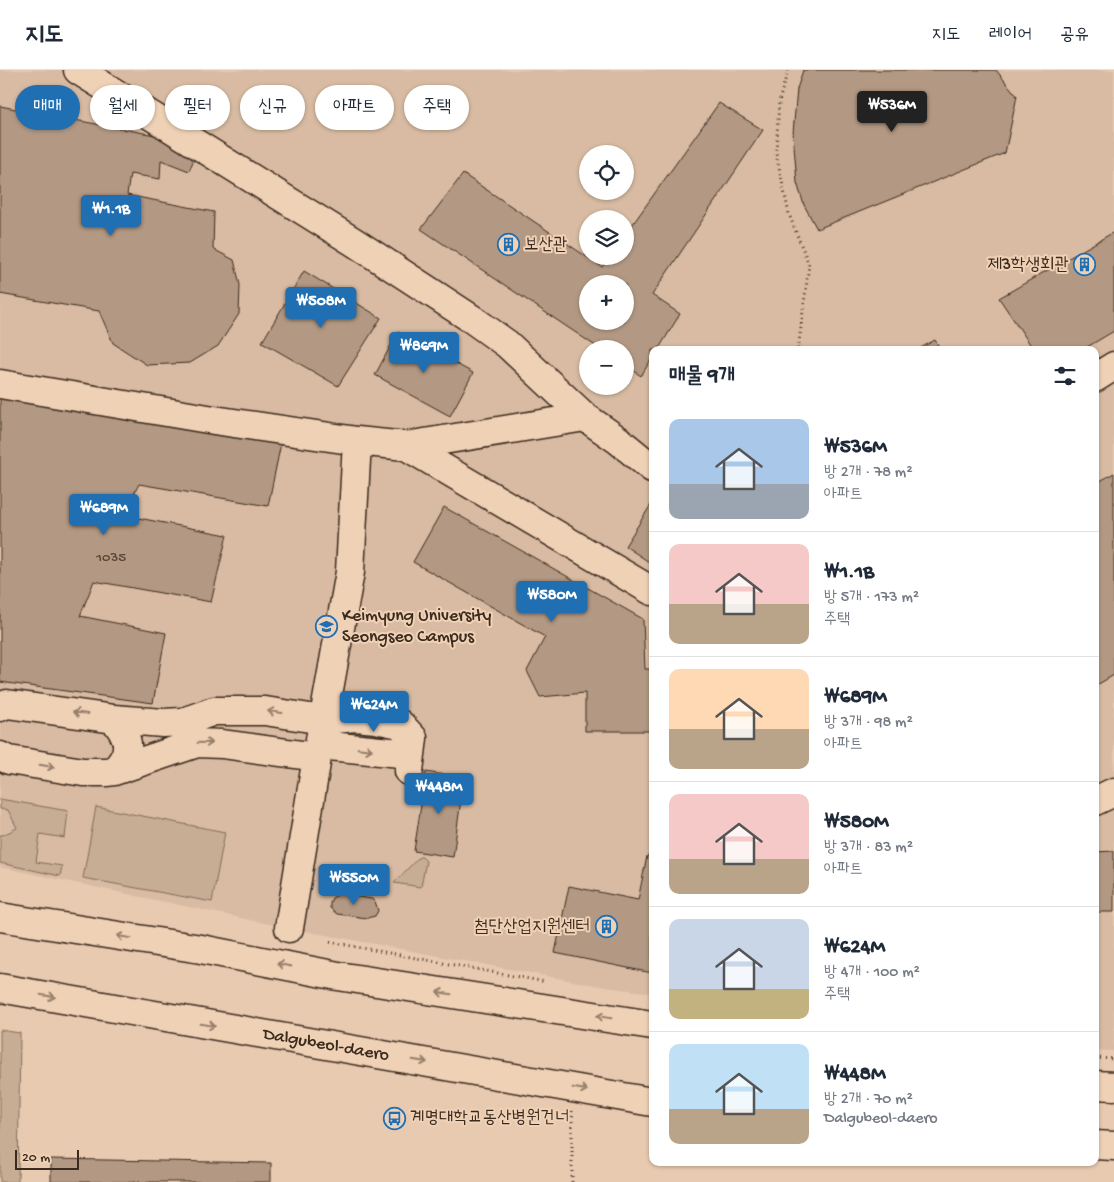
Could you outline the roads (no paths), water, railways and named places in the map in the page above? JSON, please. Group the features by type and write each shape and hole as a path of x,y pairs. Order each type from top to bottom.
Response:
{"main road":[{"path":"78,70 354,242 472,319 507,344 585,417 618,440 649,466"},
{"path":"1099,375 1114,366"},
{"path":"0,384 204,418 357,441 406,446 585,417"},
{"path":"289,928 319,741 350,572 357,441"},
{"path":"406,446 649,589"},
{"path":"0,706 7,704 114,719 163,723 183,722 214,711 250,710 319,741 410,762"},
{"path":"114,719 124,732 127,743 127,754 114,771"},
{"path":"0,756 9,760 96,773 114,771 197,743 319,741"},
{"path":"1099,799 1114,792"},
{"path":"0,917 210,951 338,976 649,1025"},
{"name":"Dalgubeol-daero","path":"0,988 649,1101"},
{"path":"1099,1085 1114,1086"},
{"path":"1099,1145 1114,1146"}],"place":[{"name":"보산관","path":"508,245"},
{"name":"제3학생회관","path":"1085,265"},
{"name":"Keimyung University Seongseo Campus","path":"326,626"},
{"name":"첨단산업지원센터","path":"606,927"},
{"name":"계명대학교동산병원건너","path":"394,1118"}]}
